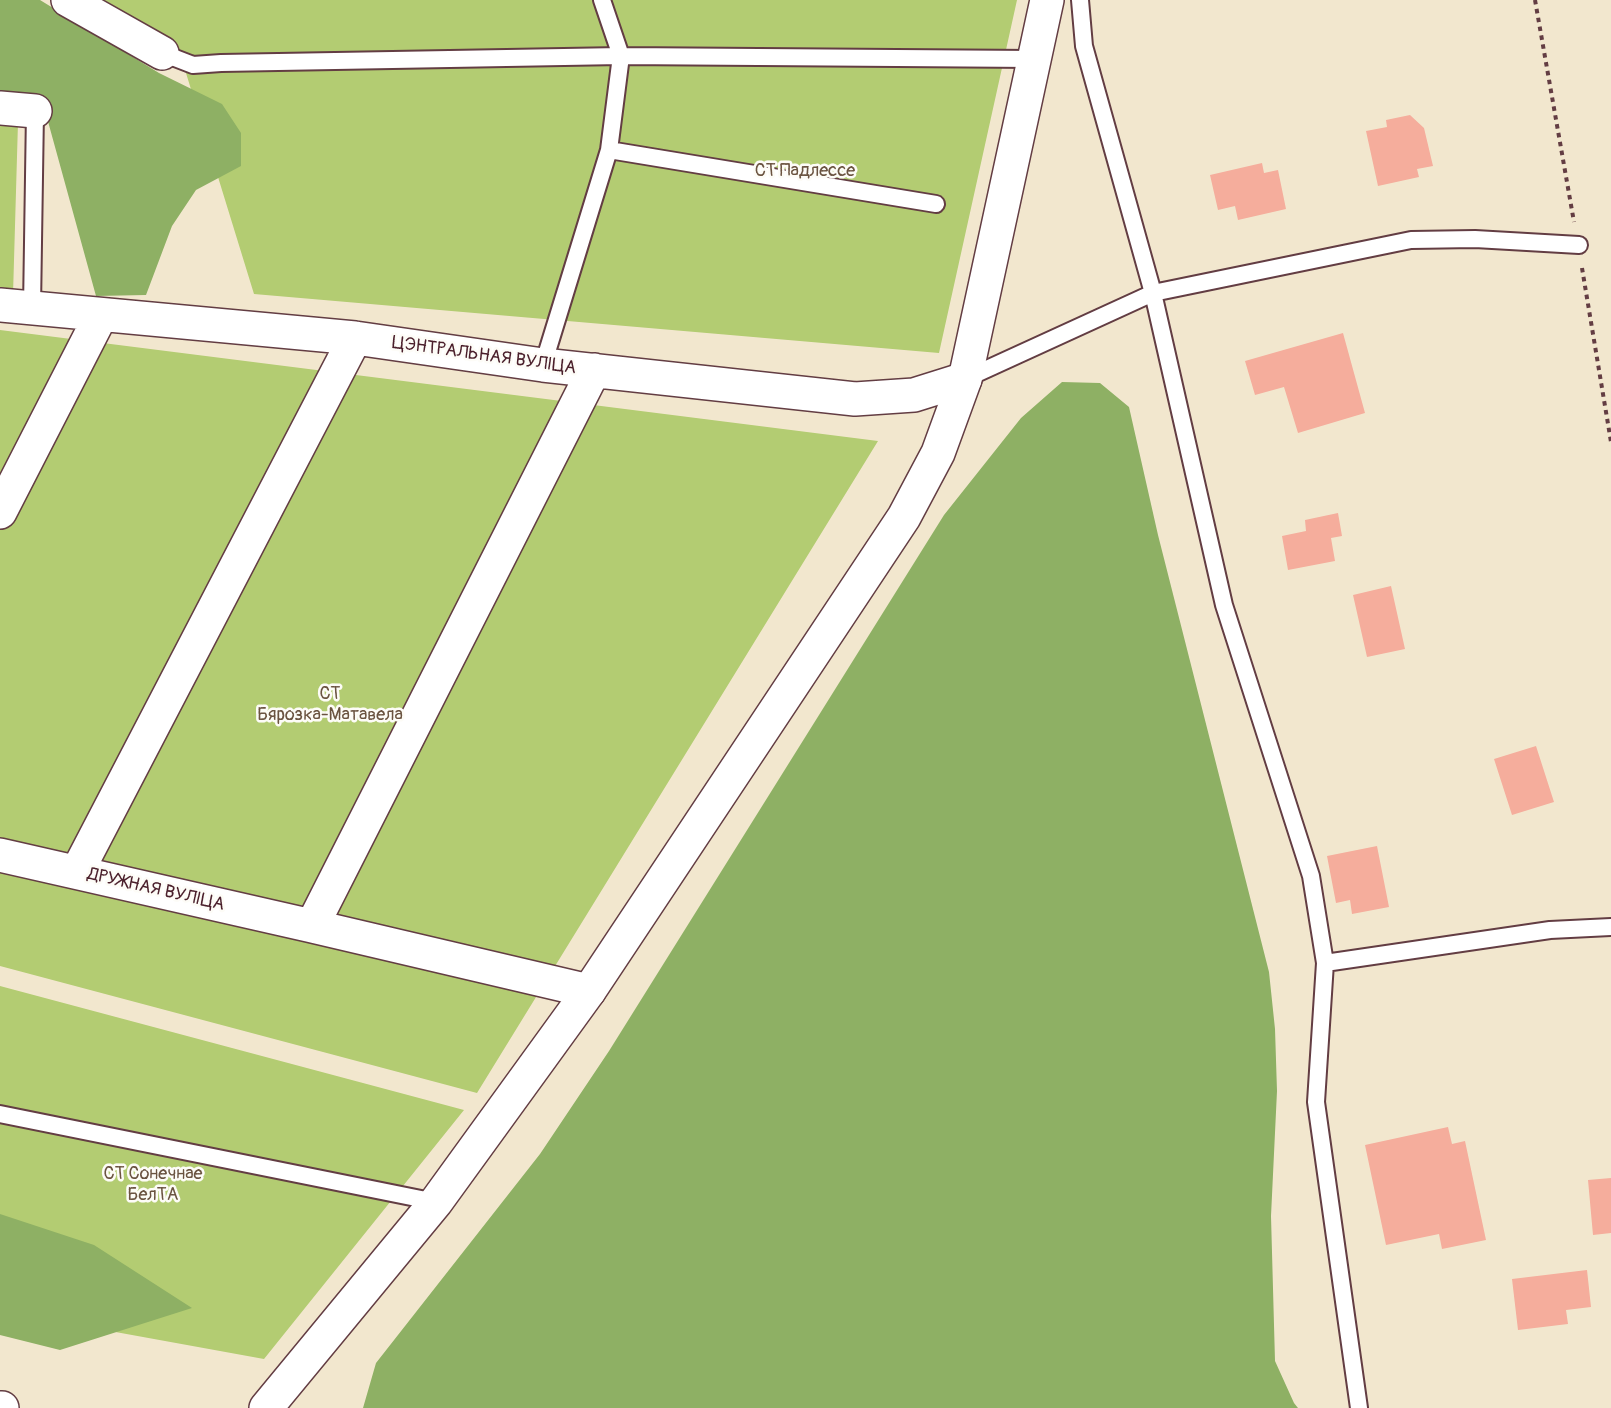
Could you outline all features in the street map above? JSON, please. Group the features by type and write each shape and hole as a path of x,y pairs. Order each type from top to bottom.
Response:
{"street":[{"path":"68,0 162,53"},
{"path":"266,1408 436,1202 589,991 904,517 938,453 965,379 1047,0"},
{"path":"0,108 35,111"},
{"name":"ЦЭНТРАЛЬНАЯ ВУЛІЦА","path":"16,306 355,338 543,365 855,399 914,394 965,379"},
{"path":"0,512 101,315"},
{"path":"77,872 355,338"},
{"path":"312,926 594,370"},
{"name":"ДРУЖНАЯ ВУЛІЦА","path":"0,855 589,991"}],"lane":[{"path":"543,365 609,150 621,56 602,0"},
{"path":"1080,0 1084,46 1154,293 1224,605 1311,876 1325,963 1316,1102 1359,1408"},
{"path":"162,53 193,65 232,62 621,56 1034,58"},
{"path":"16,306 35,111"},
{"path":"609,150 936,204"},
{"path":"965,379 1154,293 1411,240 1475,239 1579,245"},
{"path":"1325,963 1550,930 1611,927"},
{"path":"0,1114 436,1202"}],"green space":[{"path":"0,0 40,0 159,73 222,104 241,133 241,166 196,190 172,226 146,295 96,296 41,96 0,95"},
{"name":"СТ Падлессе","path":"91,0 1017,0 939,353 254,294 178,47"},
{"path":"0,121 18,122 13,295 0,294"},
{"name":"СТ Бярозка-Матавела","path":"0,330 878,441 477,1093 0,966"},
{"path":"1062,382 1100,383 1129,407 1158,535 1269,972 1275,1029 1277,1091 1271,1216 1275,1361 1298,1408 363,1408 376,1363 540,1154 609,1051 944,515 1021,418"},
{"name":"СТ Сонечнае БелТА","path":"0,986 464,1110 264,1359 0,1311"},
{"path":"0,1214 94,1245 192,1308 60,1350 0,1335"}],"building":[{"path":"1410,115 1424,128 1433,166 1417,169 1419,177 1378,186 1366,131 1387,127 1386,120"},
{"path":"1262,163 1264,173 1278,170 1286,209 1238,220 1235,206 1218,210 1210,175"},
{"path":"1343,333 1365,413 1298,433 1284,387 1255,395 1245,361"},
{"path":"1338,513 1342,536 1331,538 1335,561 1288,570 1282,536 1306,531 1305,520"},
{"path":"1391,586 1405,649 1367,657 1353,595"},
{"path":"1536,746 1554,802 1512,815 1494,759"},
{"path":"1377,846 1389,907 1352,914 1350,900 1336,903 1327,856"},
{"path":"1448,1127 1452,1144 1465,1141 1486,1240 1442,1249 1439,1234 1386,1245 1365,1145"},
{"path":"1611,1178 1611,1233 1593,1235 1588,1180"},
{"path":"1587,1270 1591,1307 1566,1310 1568,1324 1518,1330 1512,1279"}]}
